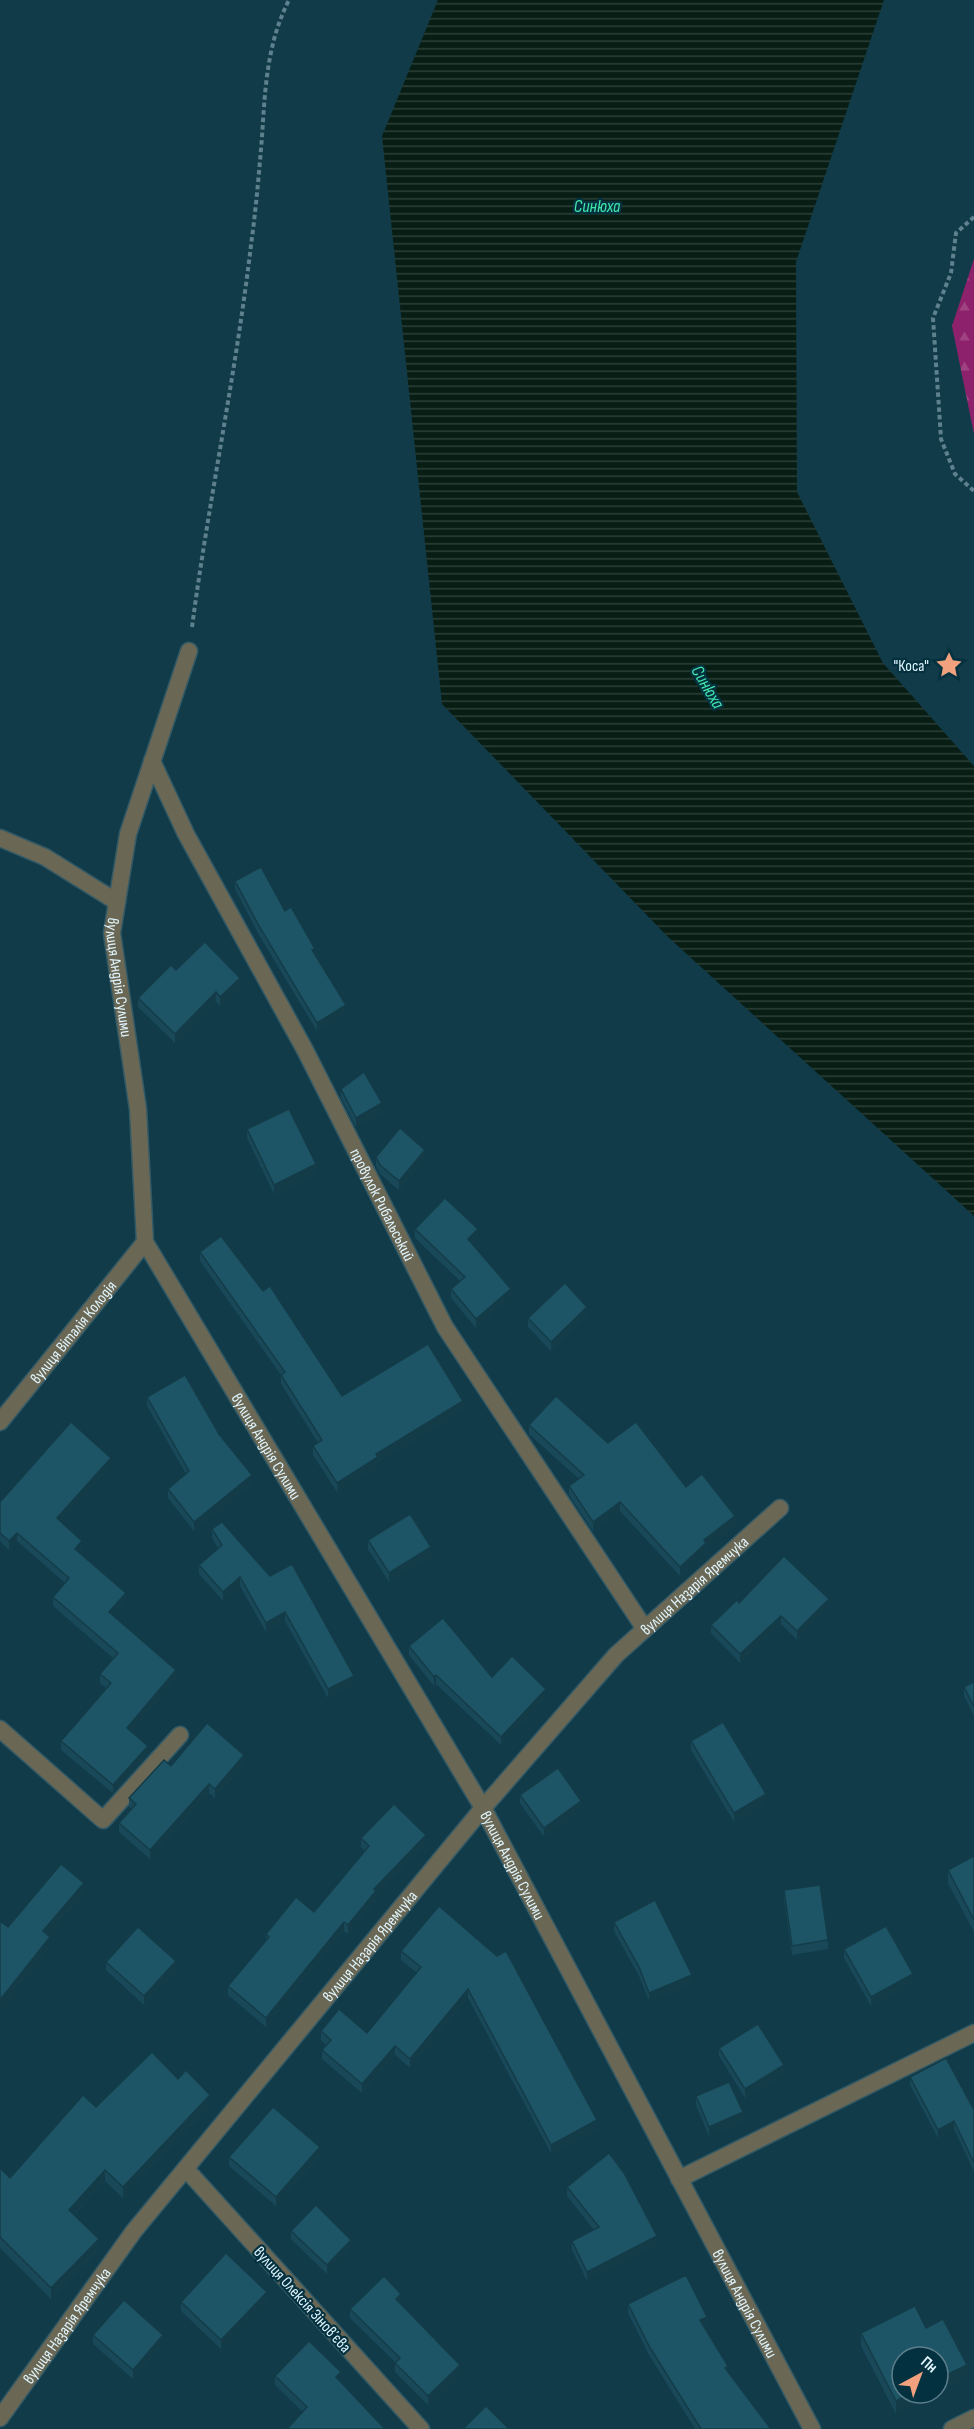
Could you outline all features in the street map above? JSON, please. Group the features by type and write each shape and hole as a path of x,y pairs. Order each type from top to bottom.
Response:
{"street":[{"name":"вулиця Андрія Сулими","path":"189,651 128,834 112,933 138,1109 145,1242 483,1808 812,2429"},
{"name":"провулок Рибальський","path":"152,761 186,834 305,1050 444,1328 645,1629"},
{"path":"0,838 45,857 117,903"},
{"name":"вулиця Віталія Колодія","path":"0,1422 145,1242"},
{"name":"вулиця Назарія Яремчука","path":"0,2418 134,2231 483,1808 616,1655 780,1508"},
{"path":"0,1729 103,1820 180,1735"},
{"path":"679,2179 974,2033"},
{"name":"вулиця Олексія Зіновʼєва","path":"186,2169 421,2429"},
{"path":"952,2429 974,2418"}],"path":[{"path":"189,651 205,530 232,387 247,277 265,78 279,21 290,0"},
{"path":"974,217 956,233 951,273 933,318 941,439 955,474 974,491"}],"green space":[{"path":"974,259 974,434 952,326"}],"water":[{"name":"Синюха","path":"438,0 884,0 796,262 797,492 883,663 974,766 974,1216 668,937 442,704 382,136"}],"building":[{"path":"261,867 285,911 291,907 315,949 312,950 346,1005 317,1023 235,881"},
{"path":"205,942 240,978 220,997 216,992 175,1034 138,998 171,965 176,970"},
{"path":"364,1072 382,1103 356,1118 341,1089"},
{"path":"289,1109 316,1164 274,1185 247,1129"},
{"path":"400,1128 425,1150 399,1181 380,1165 376,1157"},
{"path":"445,1198 478,1229 468,1239 511,1289 476,1319 451,1289 465,1277 415,1229"},
{"path":"221,1236 263,1291 270,1286 342,1396 428,1344 463,1401 376,1454 378,1457 337,1483 313,1446 322,1440 281,1375 285,1372 200,1252"},
{"path":"565,1283 587,1307 551,1342 528,1318"},
{"path":"185,1375 219,1434 252,1475 194,1522 168,1489 189,1471 147,1397"},
{"path":"556,1396 608,1443 636,1422 686,1487 702,1474 735,1516 704,1540 706,1543 680,1567 620,1502 593,1522 569,1486 584,1475 529,1425"},
{"path":"71,1422 111,1458 57,1518 82,1541 75,1549 126,1593 109,1612 176,1670 127,1728 148,1746 113,1785 61,1741 111,1683 100,1674 118,1653 53,1597 69,1578 17,1533 9,1541 0,1533 0,1502"},
{"path":"410,1514 431,1547 389,1573 368,1540"},
{"path":"222,1522 270,1576 292,1564 354,1676 328,1689 285,1612 266,1623 240,1577 223,1592 199,1565 222,1545 212,1529"},
{"path":"784,1556 829,1599 797,1631 781,1616 740,1654 711,1625 737,1600 739,1603"},
{"path":"443,1618 492,1677 512,1656 546,1689 501,1737 436,1675 434,1677 409,1646"},
{"path":"974,1682 974,1707 964,1687"},
{"path":"723,1722 766,1794 734,1813 691,1741"},
{"path":"207,1723 244,1755 215,1789 209,1784 150,1850 119,1823 136,1804 129,1798 164,1760 171,1766"},
{"path":"558,1768 581,1801 544,1828 520,1795"},
{"path":"394,1804 426,1835 374,1889 376,1891 348,1925 344,1922 266,2018 228,1986 269,1937 266,1934 296,1897 314,1912 369,1846 361,1838"},
{"path":"974,1856 974,1920 948,1870"},
{"path":"61,1864 84,1883 43,1931 50,1937 0,2000 0,1921 8,1927"},
{"path":"820,1885 828,1940 792,1946 784,1890"},
{"path":"655,1900 692,1975 649,1993 639,1967 614,1922"},
{"path":"439,1906 497,1956 506,1951 597,2120 551,2145 468,1989 410,2059 395,2046 362,2084 322,2050 331,2040 321,2031 339,2009 367,2033 421,1967 401,1951"},
{"path":"886,1926 913,1974 871,1997 844,1949"},
{"path":"138,1927 176,1961 144,1996 106,1962"},
{"path":"758,2024 784,2065 745,2089 719,2048"},
{"path":"152,2052 178,2079 186,2070 210,2095 123,2187 105,2170 69,2210 99,2239 51,2288 0,2237 0,2168 10,2178 83,2095 96,2107"},
{"path":"946,2058 974,2110 974,2163 954,2121 938,2130 910,2077"},
{"path":"729,2082 743,2112 709,2127 696,2096"},
{"path":"273,2107 320,2147 276,2197 229,2157"},
{"path":"609,2153 624,2173 657,2236 587,2272 572,2241 599,2227 567,2187"},
{"path":"316,2205 351,2240 327,2265 291,2231"},
{"path":"226,2253 267,2292 221,2340 181,2302"},
{"path":"686,2275 707,2317 700,2320 728,2366 725,2368 771,2429 701,2429 649,2346 628,2304"},
{"path":"384,2276 401,2294 396,2299 460,2365 428,2396 395,2363 400,2358 350,2309"},
{"path":"124,2300 163,2335 133,2370 93,2335"},
{"path":"915,2306 926,2328 943,2319 967,2365 950,2373 950,2345 890,2345 890,2389 861,2333"},
{"path":"309,2341 341,2372 336,2377 385,2429 287,2429 307,2407 275,2376"},
{"path":"486,2406 509,2429 463,2429"}],"place":[{"name":"\"Коса\"","path":"949,665"}]}
